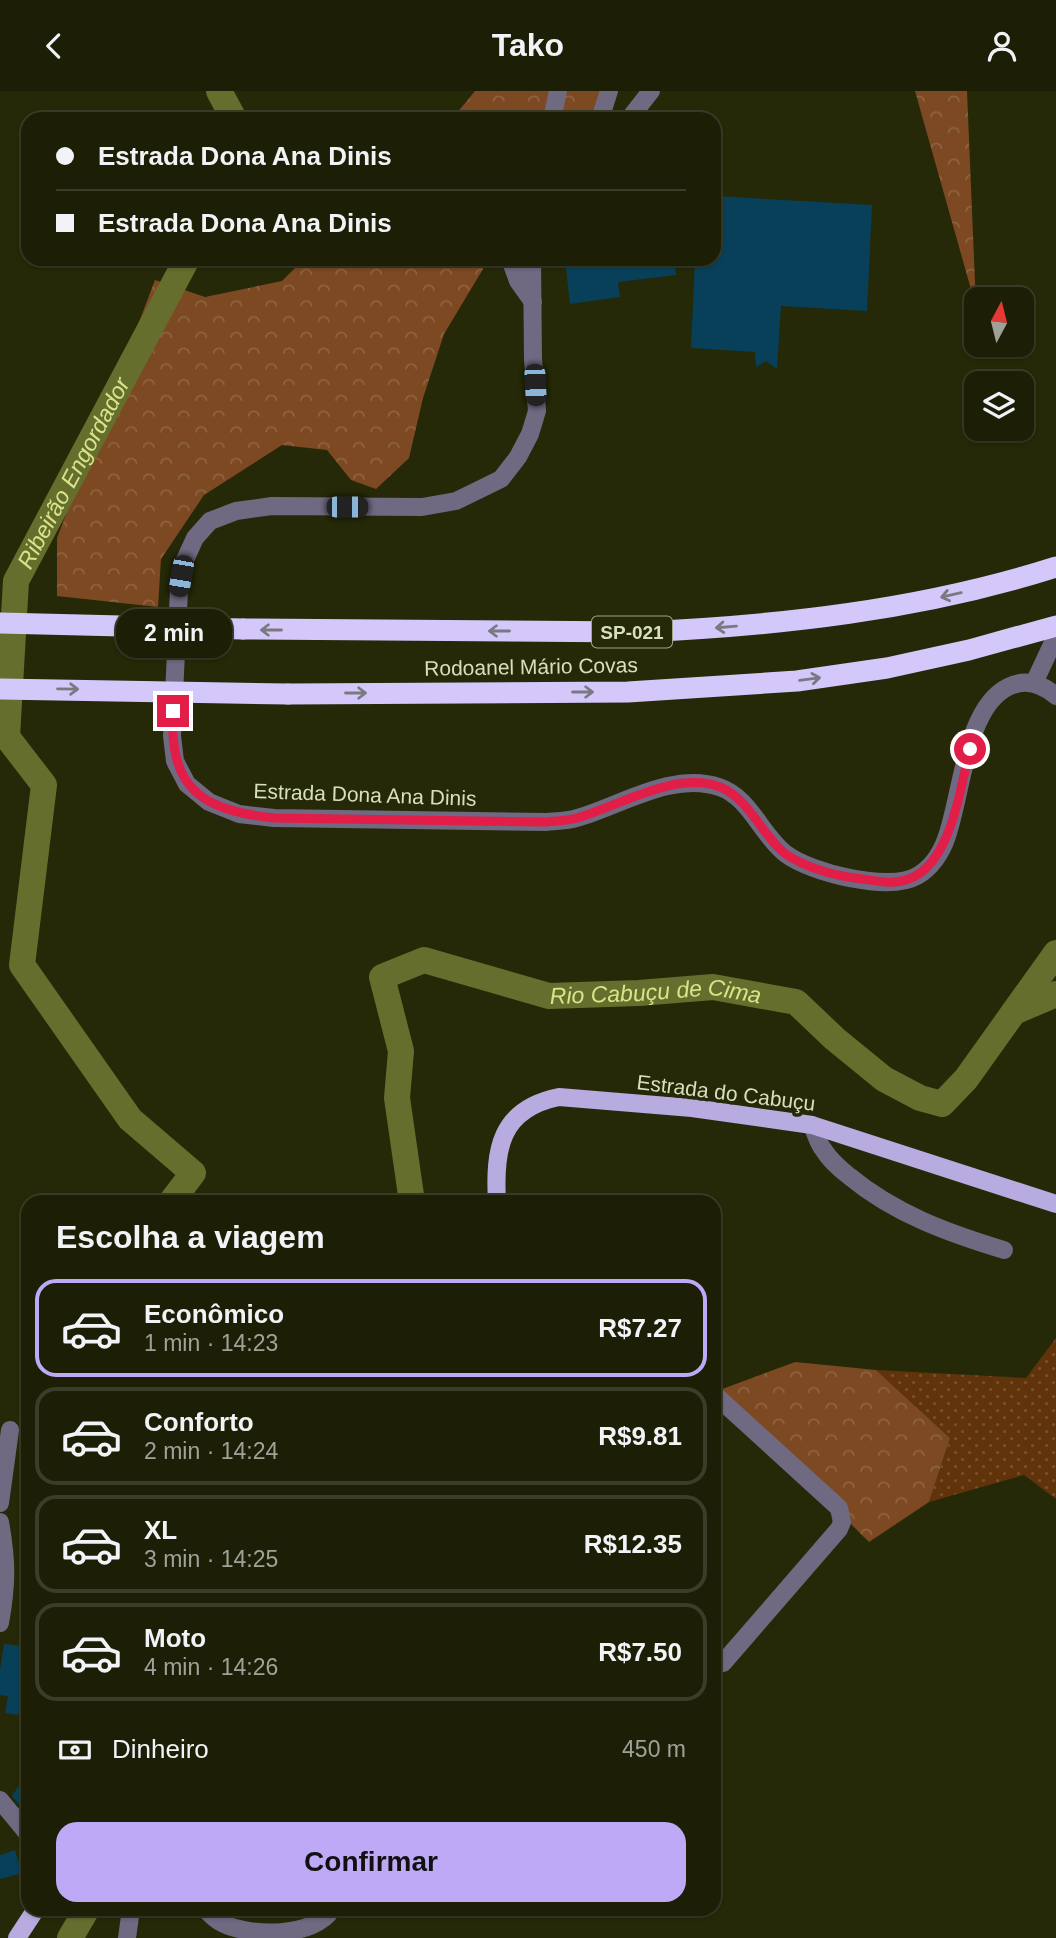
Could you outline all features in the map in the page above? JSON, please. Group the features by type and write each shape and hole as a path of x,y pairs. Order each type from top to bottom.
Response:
{"highway":[{"name":"Rodoanel Mário Covas","path":"0,622 243,629 637,632 697,629 855,613 942,598 1056,567"},
{"name":"Rodoanel Mário Covas","path":"0,689 288,694 628,692 713,688 797,681 887,668 969,650 1056,626"}],"main road":[{"name":"Estrada do Cabuçu","path":"497,1195 495,1172 509,1126 521,1112 539,1102 559,1097 678,1107 812,1125 1056,1204"},
{"path":"17,1938 31,1916"}],"street":[{"path":"553,112 558,91"},
{"path":"602,112 609,91"},
{"path":"634,112 651,91"},
{"path":"513,266 518,281 533,302"},
{"name":"Estrada Dona Ana Dinis","path":"532,266 537,411 530,434 518,457 501,478 456,501 422,507 272,506 236,511 210,521 195,538 184,562 179,590 172,736 175,761 187,784 209,802 239,814 274,818 546,822 574,819 653,790 686,783 719,787 737,797 785,854 842,876 895,883 917,876 933,863 946,840 976,726 984,708 998,692 1016,683 1034,683"},
{"path":"1056,636 1034,683 1056,697"},
{"path":"812,1125 822,1149 836,1164 866,1190 894,1209 958,1236 1004,1250"},
{"path":"721,1400 839,1508 842,1522 839,1529 723,1663"},
{"path":"0,1503 10,1430"},
{"path":"0,1522 7,1574 0,1623"},
{"path":"0,1800 21,1826"},
{"path":"127,1938 130,1916"},
{"path":"213,1916 219,1922 241,1930 272,1933 312,1928 328,1916"}],"shaded area":[{"path":"1056,1338 1056,1499 1024,1475 929,1502 950,1438 876,1370 1026,1378"}],"green space":[{"path":"475,91 616,91 596,112 458,112"},
{"path":"915,91 967,91 975,287 970,287"},
{"path":"297,266 485,266 444,334 423,398 409,458 376,489 351,480 327,450 282,445 204,495 161,559 158,607 57,596 57,538 155,280 205,297 282,281"},
{"path":"795,1362 876,1370 950,1438 929,1502 869,1542 721,1395 721,1390"}],"building":[{"path":"721,196 872,205 867,311 781,306 777,369 766,361 756,367 755,352 691,348 695,266 721,266"},
{"path":"566,266 675,266 676,275 618,282 620,297 570,304"},
{"path":"4,1644 21,1646 21,1704 18,1715 5,1713 8,1696 0,1695"},
{"path":"18,1787 21,1789 21,1807 12,1796"},
{"path":"15,1850 21,1873 0,1879 0,1855"}],"waterway":[{"name":"Ribeirão Engordador","path":"219,91 230,112"},
{"name":"Ribeirão Engordador","path":"176,1195 193,1173 130,1119 22,965 44,785 7,737 16,581 183,266"},
{"name":"Rio Cabuçu de Cima","path":"411,1195 397,1098 401,1051 382,977 424,960 549,996 713,987 796,1002 835,1039 884,1079 920,1098 942,1104 966,1079 1056,953"},
{"path":"1014,1012 1056,994"},
{"name":"Rio Cabuçu de Cima","path":"70,1938 83,1916"}],"route":[{"path":"173,711 175,761 187,784 209,802 239,814 274,818 546,822 574,819 653,790 686,783 719,787 737,797 785,854 842,876 895,883 917,876 933,863 946,840 970,749"}]}
